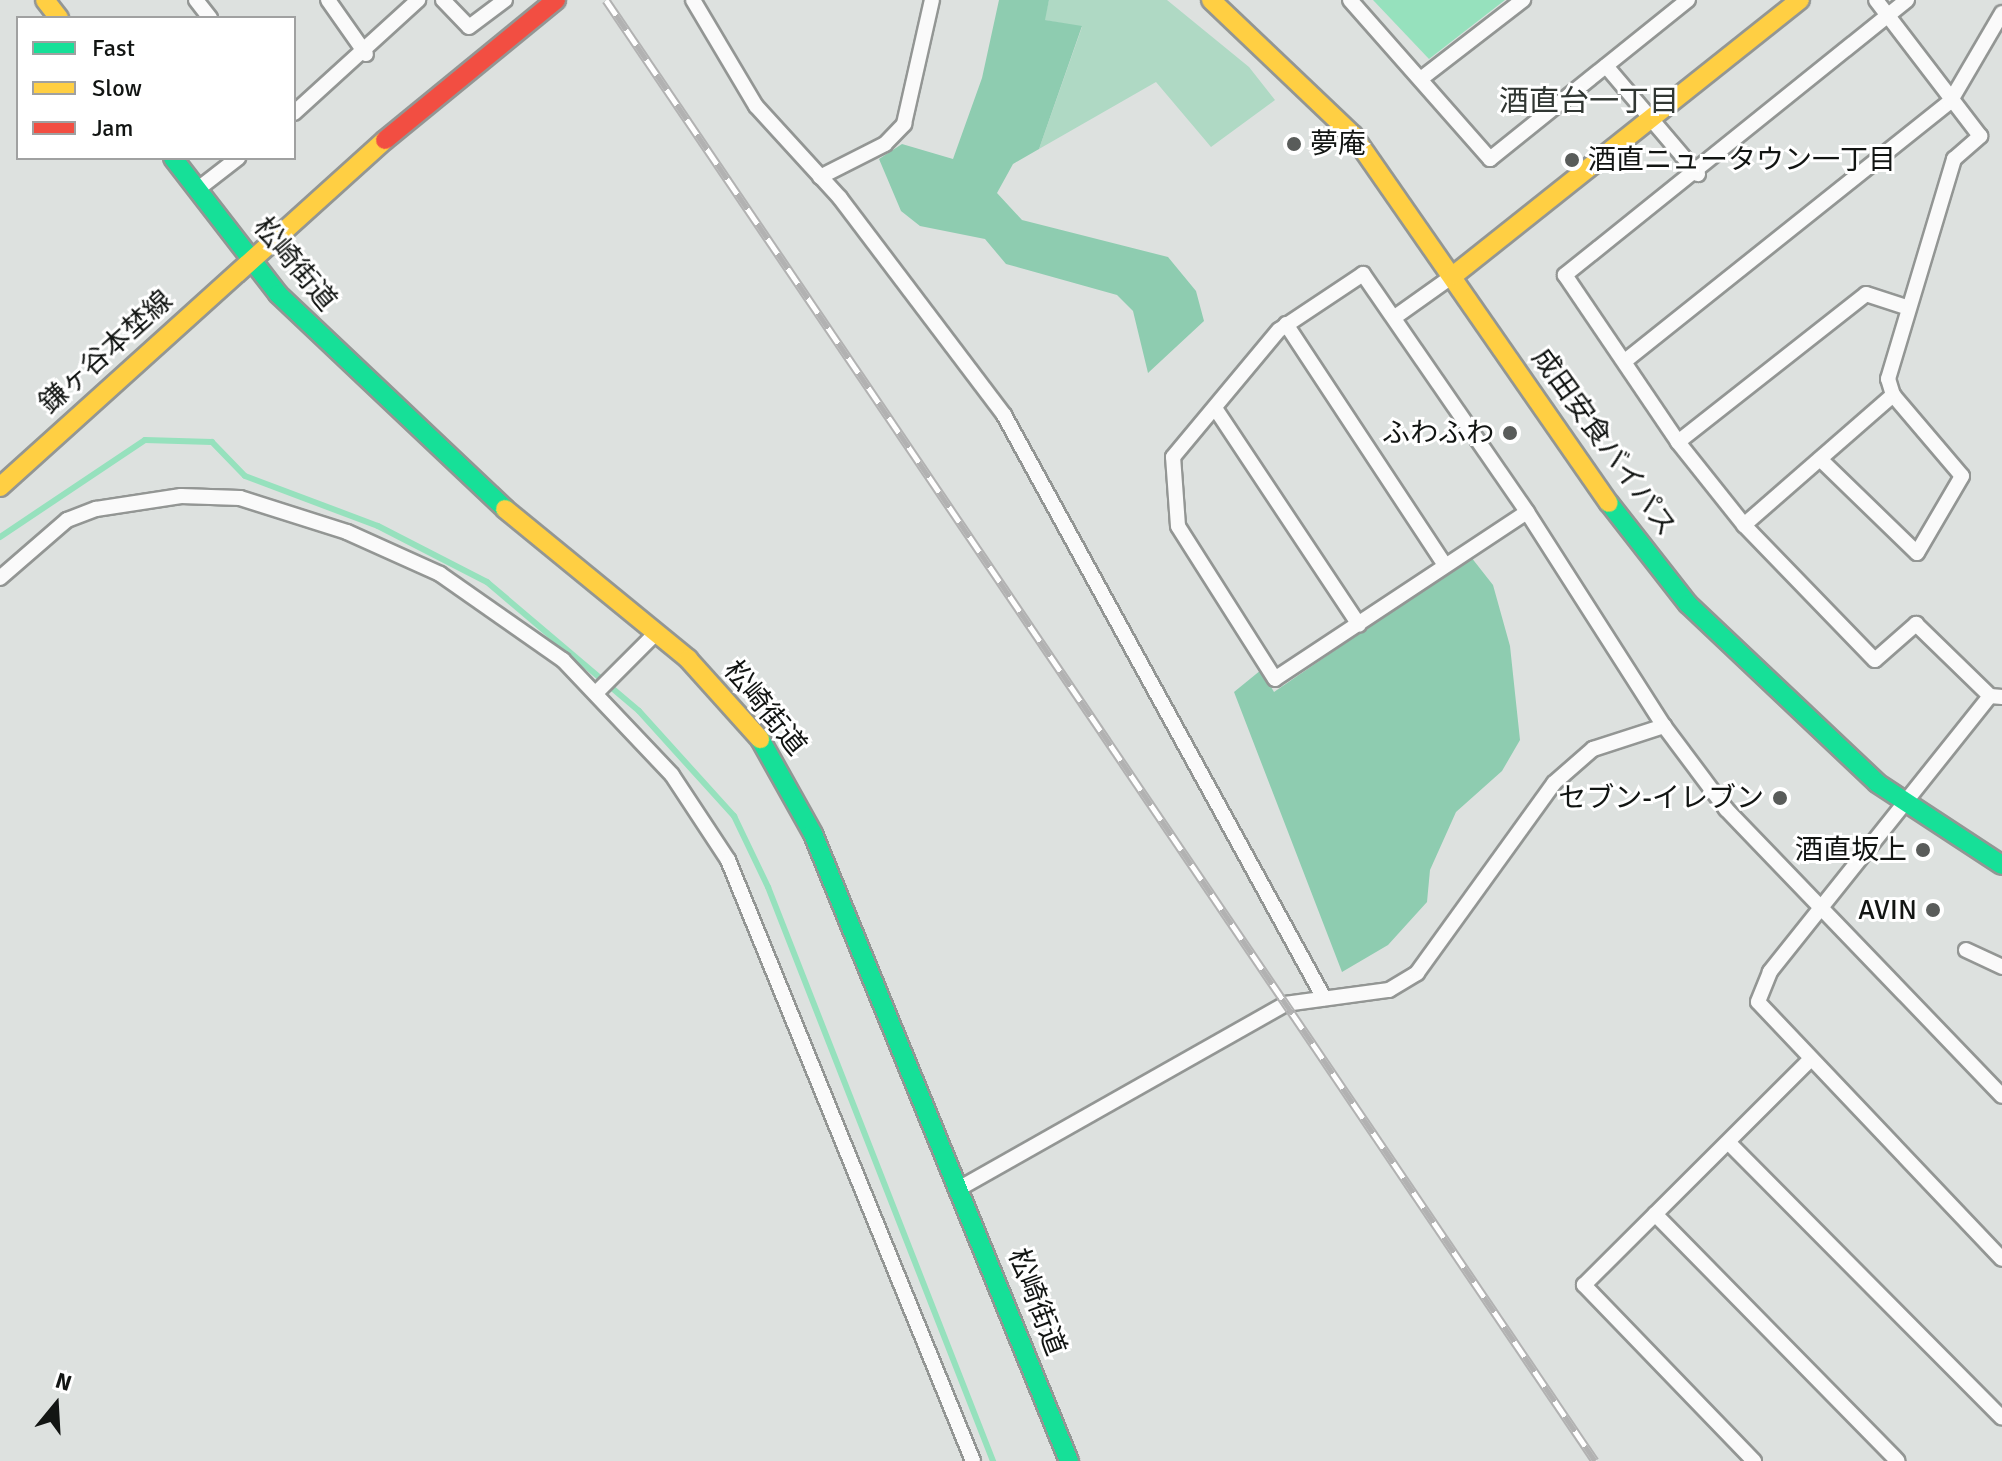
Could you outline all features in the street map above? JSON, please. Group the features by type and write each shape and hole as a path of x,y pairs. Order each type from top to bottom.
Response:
{"main road":[{"path":"45,0 57,16"},
{"path":"251,258 443,88 556,0"},
{"name":"成田安食バイパス","path":"1211,0 1353,135 1454,275 1584,471 1688,604 1812,728 1907,802 2002,865"},
{"path":"1454,275 1800,0"},
{"name":"松崎街道","path":"175,160 251,258 359,375 512,515 657,632 731,702 790,784 962,1187 1069,1461"},
{"name":"鎌ヶ谷本埜線","path":"0,487 251,258"}],"street":[{"path":"196,0 208,16"},
{"path":"328,0 366,54"},
{"path":"296,111 366,54 418,0"},
{"path":"443,0 469,27 505,0"},
{"path":"693,0 756,106 820,177 1025,450 1324,998"},
{"path":"820,177 885,144 904,124 932,0"},
{"path":"1350,0 1422,78 1490,159 1688,0"},
{"path":"1422,78 1523,0"},
{"path":"1820,459 1917,553 1962,476 1893,395 1888,379 1906,307 1954,159 1980,136 1950,102 1876,0"},
{"path":"1907,0 1891,18 1698,174 1565,275 1678,442 1744,525 1875,660 1916,624 1996,697 1817,910 1758,987 1758,1002 1809,1061 2002,1259"},
{"path":"1625,361 1950,102 2002,13"},
{"path":"1606,66 1698,174"},
{"path":"198,189 235,160"},
{"path":"1527,512 1444,564 1359,625 1275,679 1178,526 1173,457 1286,324 1363,274 1527,512 1664,726 1817,910 2002,1096"},
{"path":"1395,317 1454,275"},
{"path":"1678,442 1866,294 1906,307"},
{"path":"1286,324 1444,564"},
{"path":"1744,525 1893,395"},
{"path":"1215,408 1359,625"},
{"path":"0,578 67,520 96,509 181,496 240,498 347,532 440,574 599,690 672,775 728,860 973,1461"},
{"path":"599,690 657,632"},
{"path":"962,1187 1285,1004 1389,990 1417,973 1554,783 1593,749 1664,726"},
{"path":"1966,950 2002,967"},
{"path":"1754,1461 1584,1285 1809,1061"},
{"path":"1729,1143 2002,1418"},
{"path":"1655,1214 1898,1461"}],"shaded area":[{"path":"999,0 1049,0 1045,20 1082,26 1039,149 1013,164 997,193 1022,220 1168,257 1196,291 1204,321 1148,373 1133,311 1117,295 1006,264 985,239 920,226 901,211 879,159 902,144 953,159 982,78"},
{"path":"1049,0 1167,0 1249,67 1275,100 1211,147 1156,82 1039,149 1082,27 1044,20"},
{"path":"1373,0 1505,0 1429,59"},
{"path":"1471,557 1493,585 1510,646 1520,740 1502,771 1456,812 1430,870 1427,902 1388,945 1342,972 1234,692 1261,670 1274,692"}],"waterway":[{"path":"0,537 145,440 212,442 245,476 378,526 487,582 639,711 734,816 768,887 993,1461"}],"railway":[{"path":"606,0 1595,1461"}],"traffic: fast":[{"path":"175,160 278,294 505,509"},
{"path":"1609,503 1688,604 1877,783 2002,865"},
{"path":"760,739 813,834 1069,1461"}],"traffic: slow":[{"path":"45,0 57,16"},
{"path":"1211,0 1353,135 1609,503"},
{"path":"1454,275 1800,0"},
{"path":"0,487 385,140"},
{"path":"505,509 688,659 760,739"}],"traffic: jam":[{"path":"385,140 556,0"}],"place":[{"name":"夢庵","path":"1294,144"},
{"name":"酒直ニュータウン一丁目","path":"1572,160"},
{"name":"ふわふわ","path":"1510,433"},
{"name":"セブン-イレブン","path":"1780,798"},
{"name":"酒直坂上","path":"1923,850"},
{"name":"AVIN","path":"1933,910"}],"district":[{"name":"酒直台一丁目","path":"1589,102"}]}
